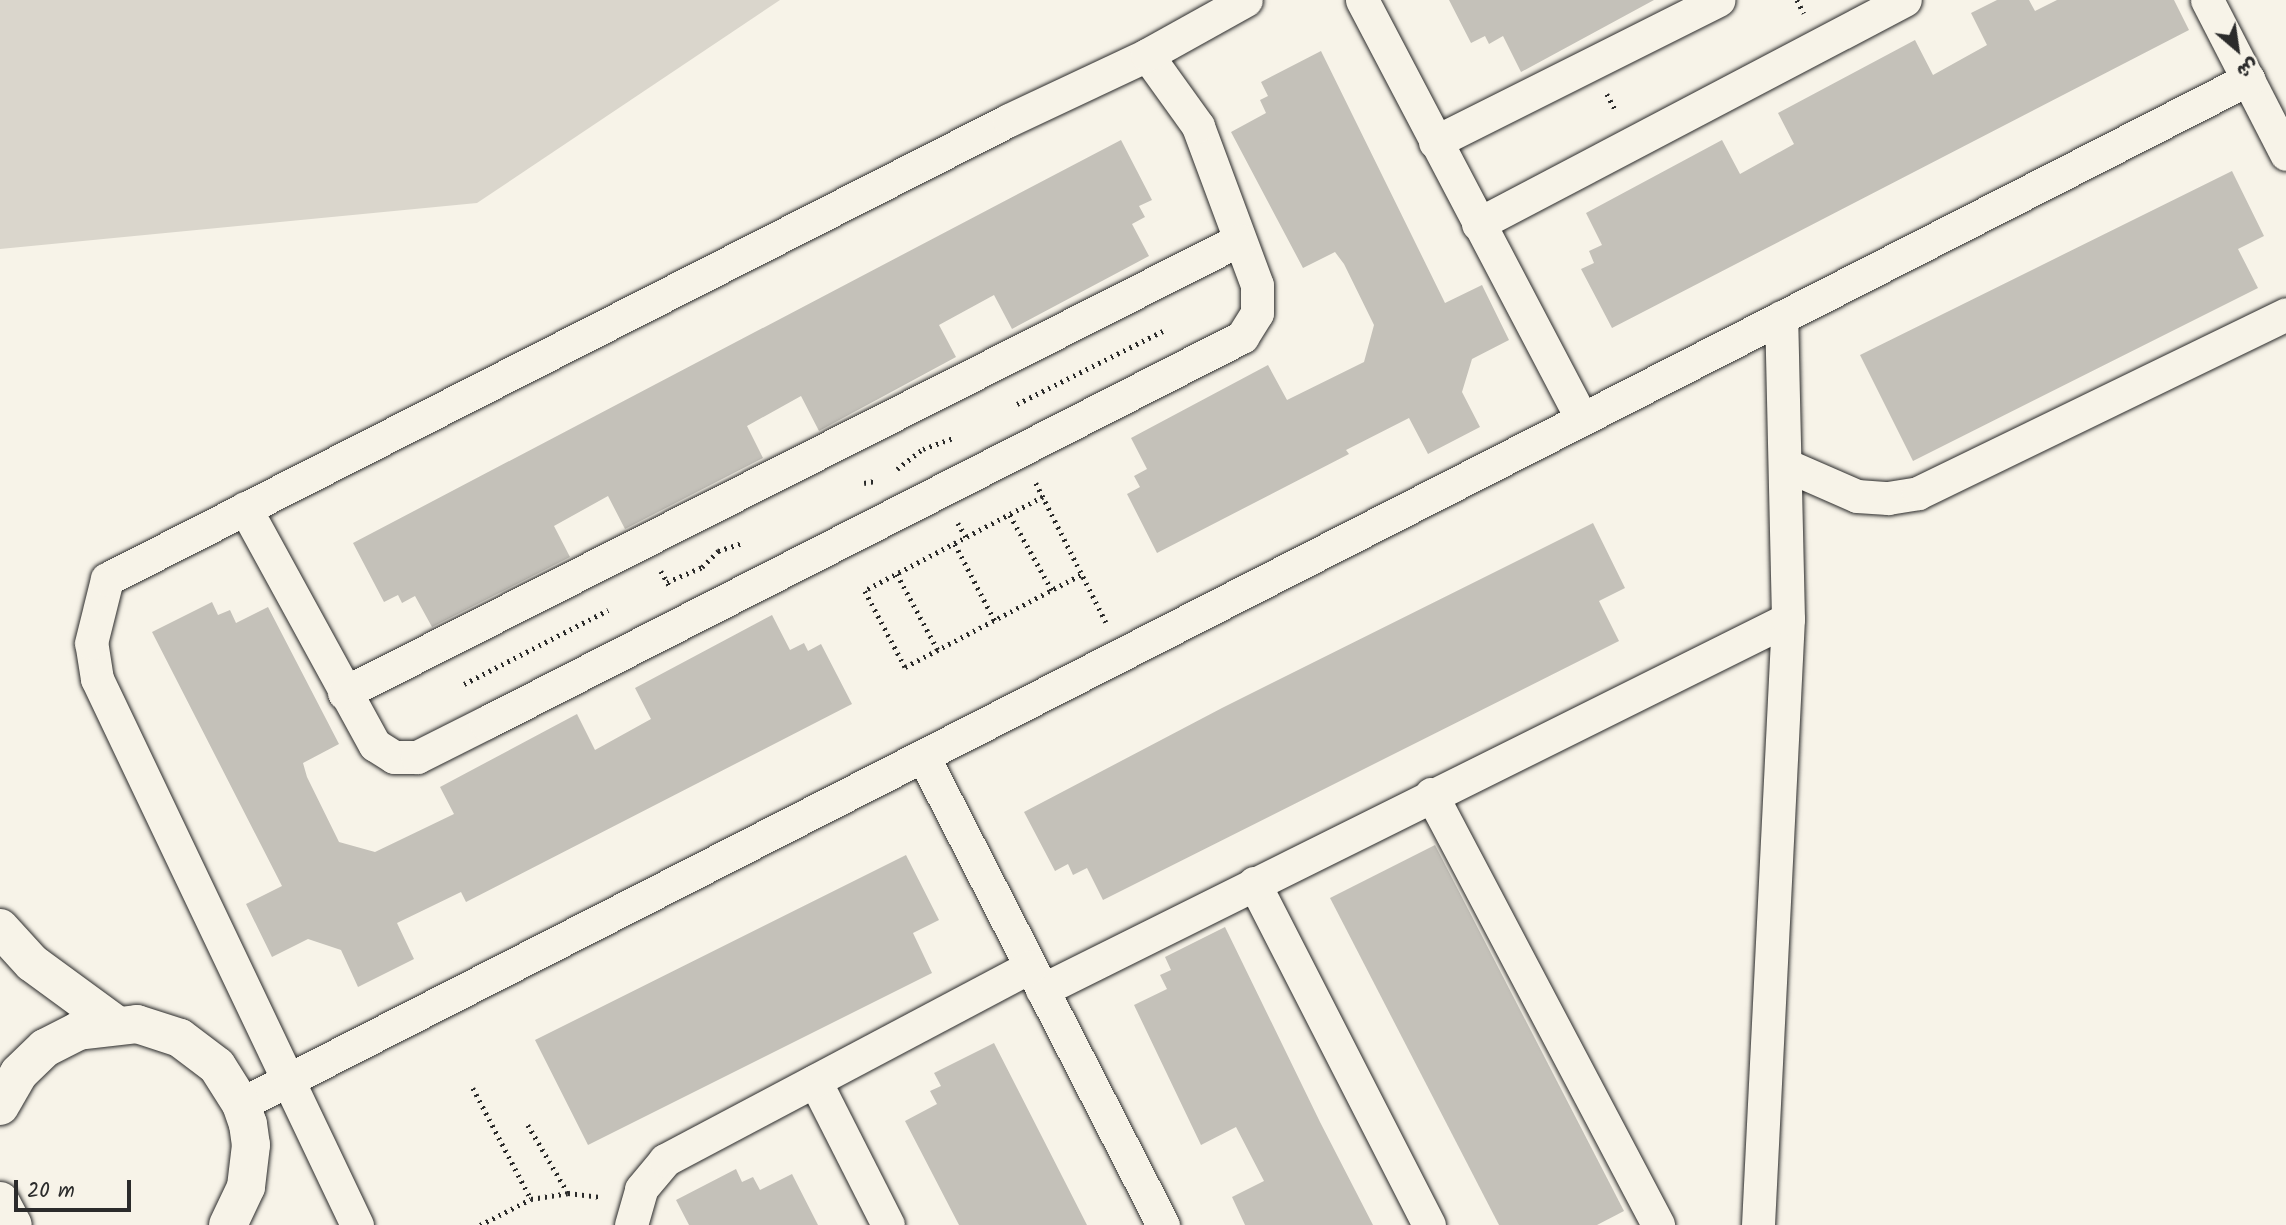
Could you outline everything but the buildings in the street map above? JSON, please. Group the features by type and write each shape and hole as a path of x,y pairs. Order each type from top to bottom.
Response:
{"main road":[{"path":"0,928 41,971 114,1023"},
{"path":"0,1105 19,1073 45,1048 78,1031 114,1023 159,1030 200,1050 217,1066 241,1104 251,1145 235,1219"},
{"path":"0,1201 13,1225"}],"street":[{"path":"357,1225 97,679 91,643 107,579 245,508 358,455 996,126 1147,55 1246,0"},
{"path":"1362,0 1582,419"},
{"path":"1435,142 1718,0"},
{"path":"1478,224 1905,0"},
{"path":"2207,0 2286,154"},
{"path":"245,508 344,693 375,745 394,757 417,757 485,723 1242,337 1252,326 1259,299 1198,126 1147,55"},
{"path":"241,1104 2248,79"},
{"path":"344,693 1239,240"},
{"path":"1786,465 1857,496 1888,498 1918,493 2286,314"},
{"path":"1758,1225 1788,620 1781,317"},
{"path":"634,1213 665,1160 815,1081 1036,978 1254,883 1788,620"},
{"path":"923,756 1163,1225"},
{"path":"1431,794 1658,1225"},
{"path":"1254,883 1429,1225"},
{"path":"815,1081 888,1225"}],"path":[{"path":"1591,64 1633,143"},
{"path":"1142,289 1182,369"},
{"path":"1017,404 1163,331"},
{"path":"1035,343 1077,421"},
{"path":"932,396 974,474"},
{"path":"890,475 923,449 954,438"},
{"path":"1020,451 1121,654"},
{"path":"864,482 881,479"},
{"path":"1043,497 864,591 905,667 1082,574"},
{"path":"1010,514 1052,590"},
{"path":"645,541 687,620"},
{"path":"667,582 702,567 718,551 743,543"},
{"path":"955,544 995,621"},
{"path":"897,574 938,650"},
{"path":"518,606 560,684"},
{"path":"464,684 608,610"},
{"path":"443,643 485,723"},
{"path":"473,1088 531,1199"},
{"path":"528,1125 568,1193"},
{"path":"480,1225 531,1199 568,1193 634,1213"}],"shaded area":[{"path":"0,0 780,0 477,203 0,249"}]}
